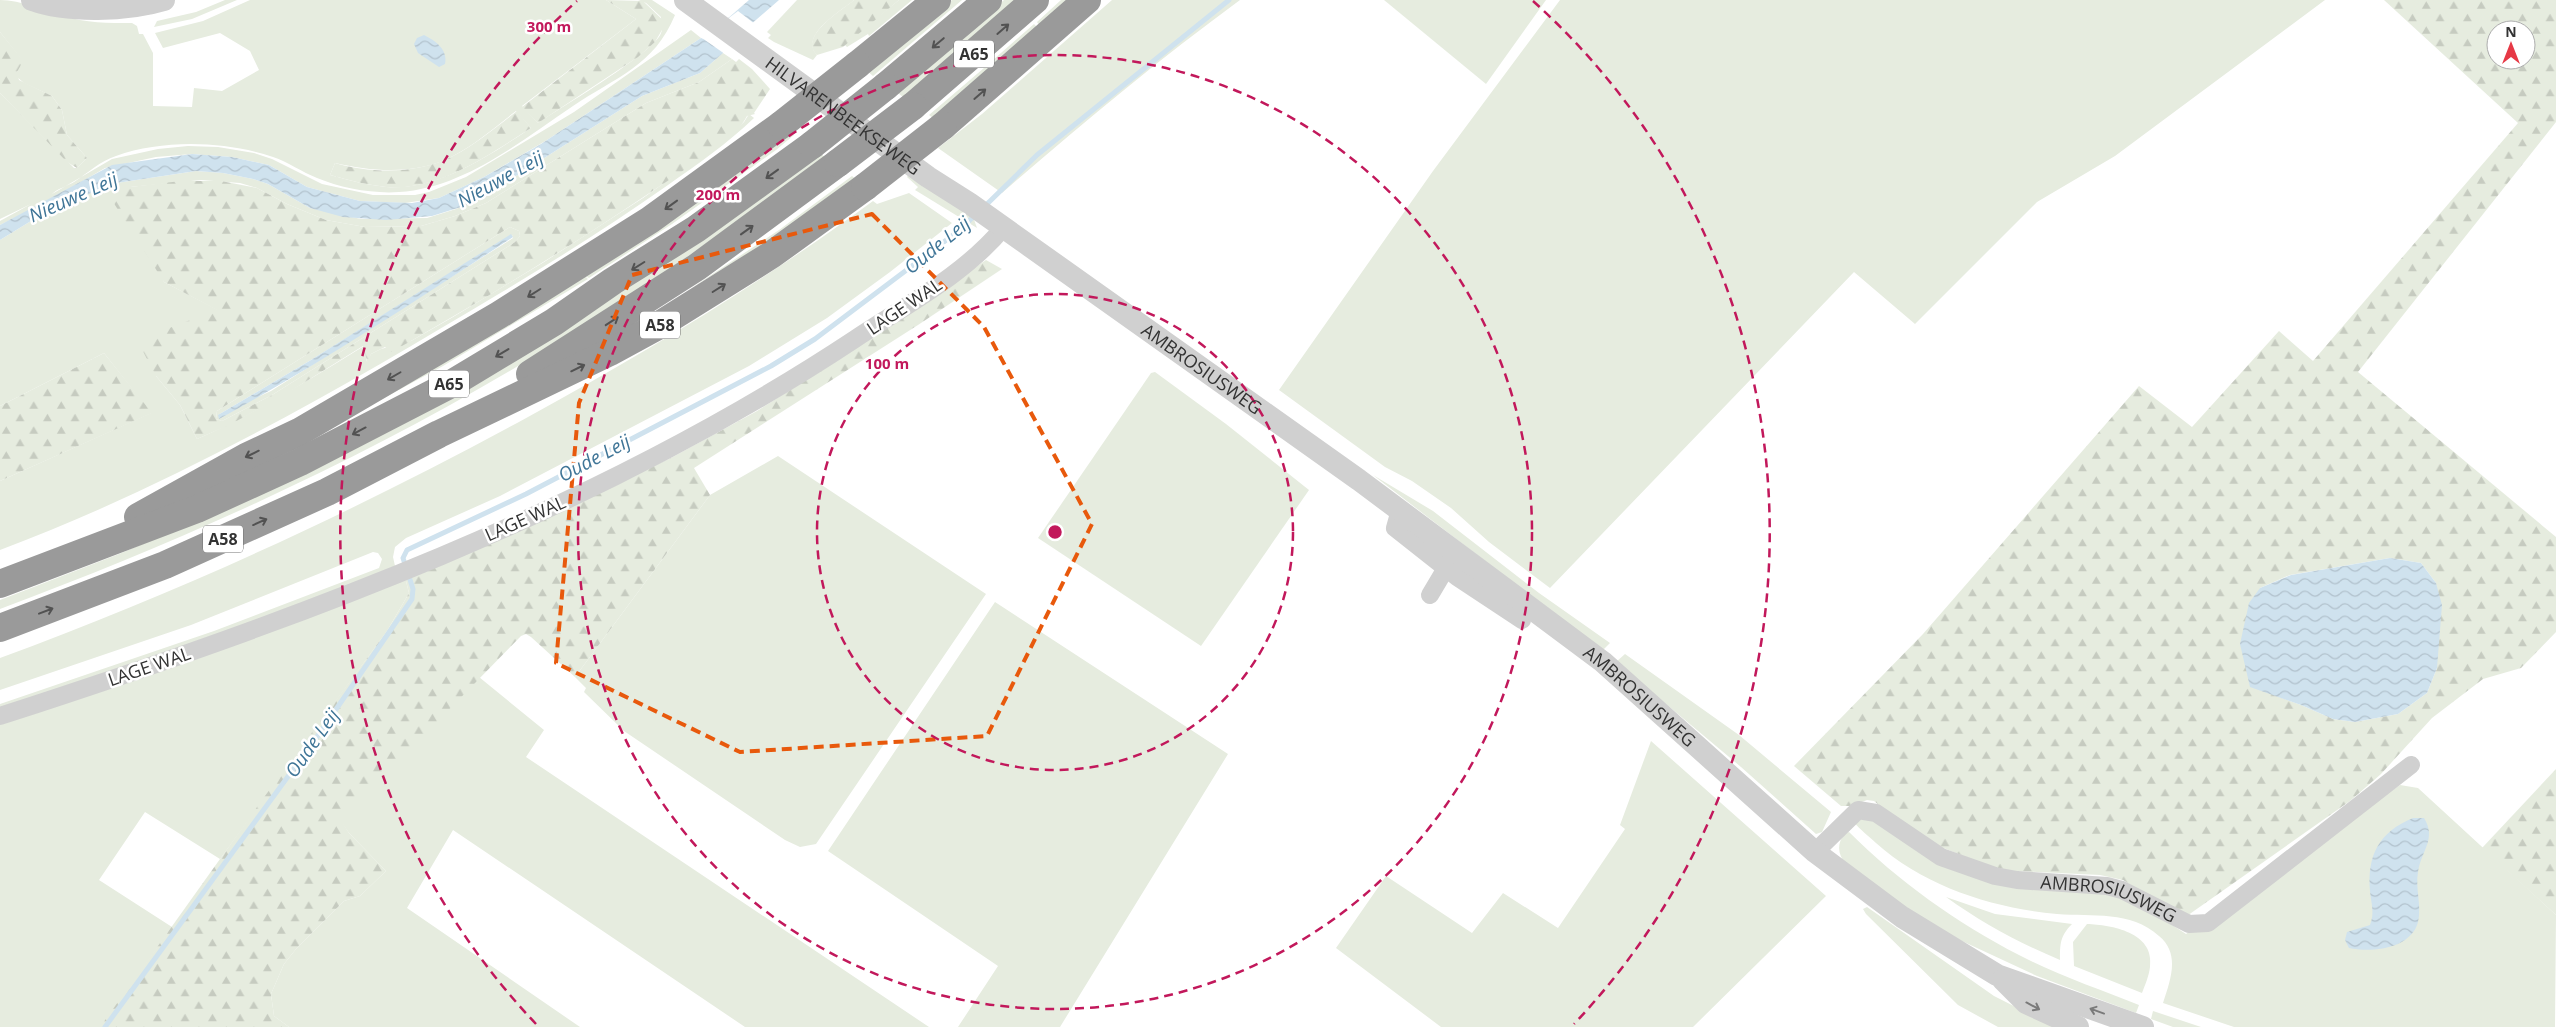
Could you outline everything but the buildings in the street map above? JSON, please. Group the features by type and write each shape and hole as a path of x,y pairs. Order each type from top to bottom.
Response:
{"highway":[{"path":"0,584 54,564 246,457 299,432 499,315 650,220 781,126 937,0"},
{"name":"A65","path":"54,564 197,509 300,462 451,384 554,322 613,281 696,230 812,145 886,86 988,0"},
{"name":"A65","path":"439,434 697,267 913,106 1035,0"},
{"name":"A58","path":"0,628 165,565 327,492 439,434 610,352 656,327 771,255 865,187 943,126 1087,0"}],"street":[{"path":"32,0 71,8 144,6 164,0"},
{"name":"HILVARENBEEKSEWEG","path":"696,6 928,177 996,222"},
{"name":"AMBROSIUSWEG","path":"996,222 1400,510 1491,601 1522,620"},
{"name":"LAGE WAL","path":"0,716 230,639 397,574 634,468 755,402 972,260 996,222"},
{"path":"1430,595 1451,559"},
{"name":"AMBROSIUSWEG","path":"1451,559 1603,662 1815,852 1902,917 1996,975 2026,1003 2078,1027"},
{"name":"AMBROSIUSWEG","path":"1815,852 1858,810 1876,813 1941,857 1995,876 2017,880 2107,886 2122,890 2189,924 2208,923 2411,765"},
{"name":"AMBROSIUSWEG","path":"1996,975 2143,1027"}],"highlighted area":[{"path":"872,214 984,327 1092,524 987,736 740,752 556,663 579,403 632,275"}],"green space":[{"path":"0,0 24,4 80,20 132,23 137,26 139,34 143,34 153,53 153,106 192,107 194,88 222,91 259,70 250,51 220,33 163,48 155,33 203,21 250,0 606,0 636,19 522,106 538,123 625,66 655,42 662,31 661,17 646,3 638,0 652,0 675,15 656,47 645,59 619,78 573,106 491,161 446,182 423,189 399,192 357,190 326,182 279,159 235,148 194,144 154,147 116,156 105,161 82,177 112,159 158,149 188,146 218,147 254,153 272,159 322,184 373,195 415,195 429,192 466,177 574,112 691,30 701,38 547,140 484,177 439,198 405,203 360,201 307,187 269,165 232,157 192,154 156,157 105,168 49,201 0,225 0,221 31,204 0,219 0,93 74,168 77,168 87,158 67,135 62,110 52,96 24,83 17,77 22,60 0,32","holes":["516,111 531,128 481,160 444,177 425,183 405,187 386,187 330,175 335,163 380,170 395,170 410,169 439,162 470,146"]},
{"path":"225,0 237,0 192,19 154,27 157,21 196,12"},
{"path":"606,0 643,1 666,23 655,42 638,57 538,123 522,107 636,19"},
{"path":"797,0 854,0 831,17 817,32 813,40 813,47 817,55 813,60 768,38 771,35 767,32"},
{"path":"854,0 899,0 843,47 817,55 813,48 813,40 817,32 832,17"},
{"path":"899,0 912,0 869,36 868,34 847,47 845,45 848,41"},
{"path":"952,0 962,0 873,76 867,71"},
{"path":"1004,0 1017,0 903,97 898,93"},
{"path":"1061,0 1072,0 934,119 929,115 991,62 993,65 995,63 993,60 1034,24 1037,27 1039,25 1037,22"},
{"path":"1112,0 1240,0 1119,94 1002,193 938,148 982,114"},
{"path":"1384,0 1546,0 1486,84"},
{"path":"1560,0 2325,0 2115,156 2037,202 1915,324 1854,272 1550,588 1489,542 1451,508 1412,481 1385,467 1279,390 1433,171"},
{"path":"2384,0 2556,0 2556,122 2358,372 2556,537 2556,632 2521,668 2483,679 2432,718 2381,774 2350,801 2184,918 2123,880 2100,875 2013,871 1989,866 1933,844 1900,822 1874,801 1867,800 1851,806 1841,806 1794,766 1923,634 2139,386 2192,427 2279,331 2313,361 2518,123","holes":["2390,558 2421,563 2436,583 2437,668 2427,693 2398,714 2355,722 2333,719 2250,686 2260,588 2290,575"]},
{"path":"0,32 22,59 17,72 19,80 52,96 62,110 67,135 87,158 77,168 67,162 0,93"},
{"path":"723,53 732,59 699,82 646,103 486,203 455,216 421,226 365,227 326,220 287,204 257,188 240,183 201,180 130,187 164,282 218,310 156,376 180,405 197,439 303,384 364,346 367,362 371,354 381,349 411,341 453,317 544,262 643,198 723,141 744,122 749,114 754,118 702,161 607,227 381,364 194,465 66,524 0,550 0,481 151,413 104,353 0,406 0,240 31,221 110,184 196,171 223,173 253,179 268,184 310,208 361,219 427,218 456,209 483,197 642,96 700,73"},
{"path":"732,59 736,62 739,59 752,69 770,89 755,114 747,116 733,134 700,159 574,243 477,303 391,352 385,347 371,354 368,364 363,346 281,397 229,425 197,439 180,405 156,376 137,340 217,310 164,282 108,194 130,187 181,181 221,181 257,188 287,204 326,220 365,227 421,226 455,216 486,203 646,103 699,82","holes":["510,227 519,231 520,236 515,242 272,395 222,421 216,419 217,411"]},
{"path":"517,111 531,128 463,169 425,184 386,187 330,175 335,163 364,169 395,170 410,169 440,162 470,146"},
{"path":"790,132 794,135 776,150 672,224 589,278 585,276 588,279 443,366 360,411"},
{"path":"820,153 826,158 664,273 564,338 497,379 429,417 289,488 146,551 0,609 0,600 119,554 197,521"},
{"path":"911,171 972,214 977,228 915,190 918,187 907,177"},
{"path":"852,176 857,180 801,221 690,289 779,230"},
{"path":"909,193 952,223 827,318 749,366 500,496 406,538 395,547 393,557 395,566 324,597 0,710 0,704 214,631 379,568 382,559 378,553 373,552 191,625 0,690 0,658 202,577 334,516 464,451 618,367 704,315 789,260 873,201 877,204"},
{"path":"510,227 519,231 520,236 515,242 272,395 222,421 216,419 217,411","holes":["512,235 513,238 271,391 218,415 311,360"]},
{"path":"986,260 1002,269 694,468 710,495 575,677 531,637 526,634 521,636 341,820 349,833 386,871 360,896 344,901 296,949 284,964 271,994 274,1016 289,1027 108,1027 103,1023 262,800 387,631 409,593 405,577 669,459 757,411 864,343"},
{"path":"104,353 152,413 0,481 0,406"},
{"path":"1155,372 1226,424 1309,490 1201,646 1038,538 1151,373"},
{"path":"778,456 986,594 816,844 800,847 785,840 624,731 584,692 586,688 575,677 710,495"},
{"path":"1373,475 1433,511 1539,593 1610,643 1602,651"},
{"path":"405,577 409,593 387,631 220,859 145,812 99,880 172,927 104,1023 108,1027 0,1027 0,722"},
{"path":"995,602 1228,754 1060,1027 958,1027 998,966 828,851"},
{"path":"1625,654 1739,735 1831,812 1822,832 1816,834 1741,767 1616,662"},
{"path":"479,677 544,730 526,757 929,1027 745,1027 453,830 407,908 580,1027 289,1027 274,1016 271,994 284,964 296,949 344,901 360,896 386,871 349,833 340,820"},
{"path":"1651,741 1826,896 1693,1027 1441,1027 1336,948 1386,876 1472,933 1503,893 1558,928 1625,829 1620,825"},
{"path":"2556,769 2556,915 2482,848"},
{"path":"2400,785 2418,788 2556,915 2555,1027 2234,1027 2163,1003 2171,977 2172,959 2166,943 2148,928 2123,918 2033,911 2009,907 1961,893 1916,872 1876,843 1854,822 1868,816 1932,858 2098,888 2149,910 2186,934"},
{"path":"1849,832 1908,884 1973,929 1996,943 2048,969 2139,1005 2136,1013 2037,976 1949,935 1912,913 1846,865 1841,857 1839,845 1845,833"},
{"path":"1946,897 1995,914 2072,924 2065,932 2062,940 2060,960 2001,932"},
{"path":"1867,907 1994,996 2055,1027 1998,1027 1958,1005 1866,914 1863,909"},
{"path":"2087,924 2119,929 2139,938 2146,946 2150,955 2150,967 2142,993 2074,966 2073,942"},
{"path":"2153,1011 2201,1027 2173,1027 2151,1019"}],"water":[{"name":"Nieuwe Leij","path":"749,0 779,0 721,50 723,53 700,73 642,96 483,197 461,207 432,216 386,220 343,217 310,208 268,184 253,179 223,173 196,171 110,184 31,221 0,240 0,225 112,165 192,154 232,157 269,165 307,187 360,201 412,203 439,198 484,177 541,144 701,38 704,39"},
{"path":"424,35 433,40 443,50 445,64 439,67 418,53 414,44 417,38"},
{"path":"511,234 513,237 368,331 219,419 218,415 311,360"},
{"path":"2390,558 2421,563 2436,583 2442,605 2437,668 2427,693 2398,714 2355,722 2333,719 2301,705 2250,687 2240,644 2249,603 2260,588 2291,575"},
{"path":"2413,818 2424,818 2429,832 2429,839 2418,872 2419,916 2414,931 2407,938 2389,947 2368,950 2349,948 2345,940 2347,932 2370,925 2372,912 2370,878 2373,856 2378,846 2392,830"}],"pier":[{"path":"738,11 755,24 722,52 702,38"}],"waterway":[{"name":"Oude Leij","path":"985,206 1037,155 1229,0"},
{"name":"Oude Leij","path":"105,1027 319,734 412,599 413,589 403,558 407,550 526,494 771,366 815,339 961,229 975,215"}]}
